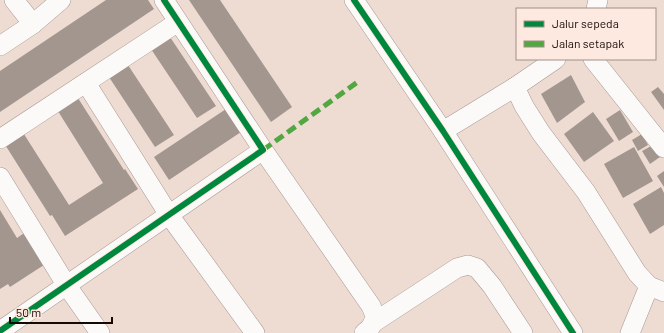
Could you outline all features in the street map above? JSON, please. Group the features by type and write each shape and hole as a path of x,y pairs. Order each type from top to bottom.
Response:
{"street":[{"path":"14,0 33,24"},
{"path":"0,46 33,24 61,0"},
{"path":"164,0 263,150 367,299 375,313 376,318 369,328"},
{"path":"354,0 442,131 573,333"},
{"path":"0,139 178,22"},
{"path":"442,131 515,87 555,60"},
{"path":"594,60 664,148"},
{"path":"86,83 169,215 255,333"},
{"path":"515,87 524,106 541,133 586,192 637,273 660,290 635,331"},
{"path":"0,331 263,150"},
{"path":"0,177 67,286 100,333"},
{"path":"369,328 457,268 468,265 477,268 492,286 523,333"}],"building":[{"path":"106,0 148,0 154,9 0,112 0,71"},
{"path":"189,0 220,0 292,107 271,122"},
{"path":"168,34 216,106 197,118 149,46"},
{"path":"126,62 174,135 155,147 107,74"},
{"path":"571,75 585,102 557,123 541,94"},
{"path":"658,87 664,94 664,110 651,92"},
{"path":"76,95 124,170 125,169 138,189 65,236 52,215 50,216 4,143 22,131 69,205 103,183 56,108"},
{"path":"226,109 241,132 169,180 154,157"},
{"path":"620,110 633,132 619,141 606,119"},
{"path":"593,112 614,141 584,162 564,134"},
{"path":"642,134 648,145 638,151 632,140"},
{"path":"653,145 660,157 650,164 642,151"},
{"path":"634,147 653,181 623,198 604,164"},
{"path":"664,171 664,187 657,176"},
{"path":"661,187 664,193 664,225 650,234 633,204"},
{"path":"0,210 17,238 27,231 47,263 10,287 8,284 0,289"}],"marked path":[{"path":"263,150 359,81"}],"cycle path":[{"path":"0,331 263,150 164,0"},
{"path":"354,0 443,131 573,333"}]}
